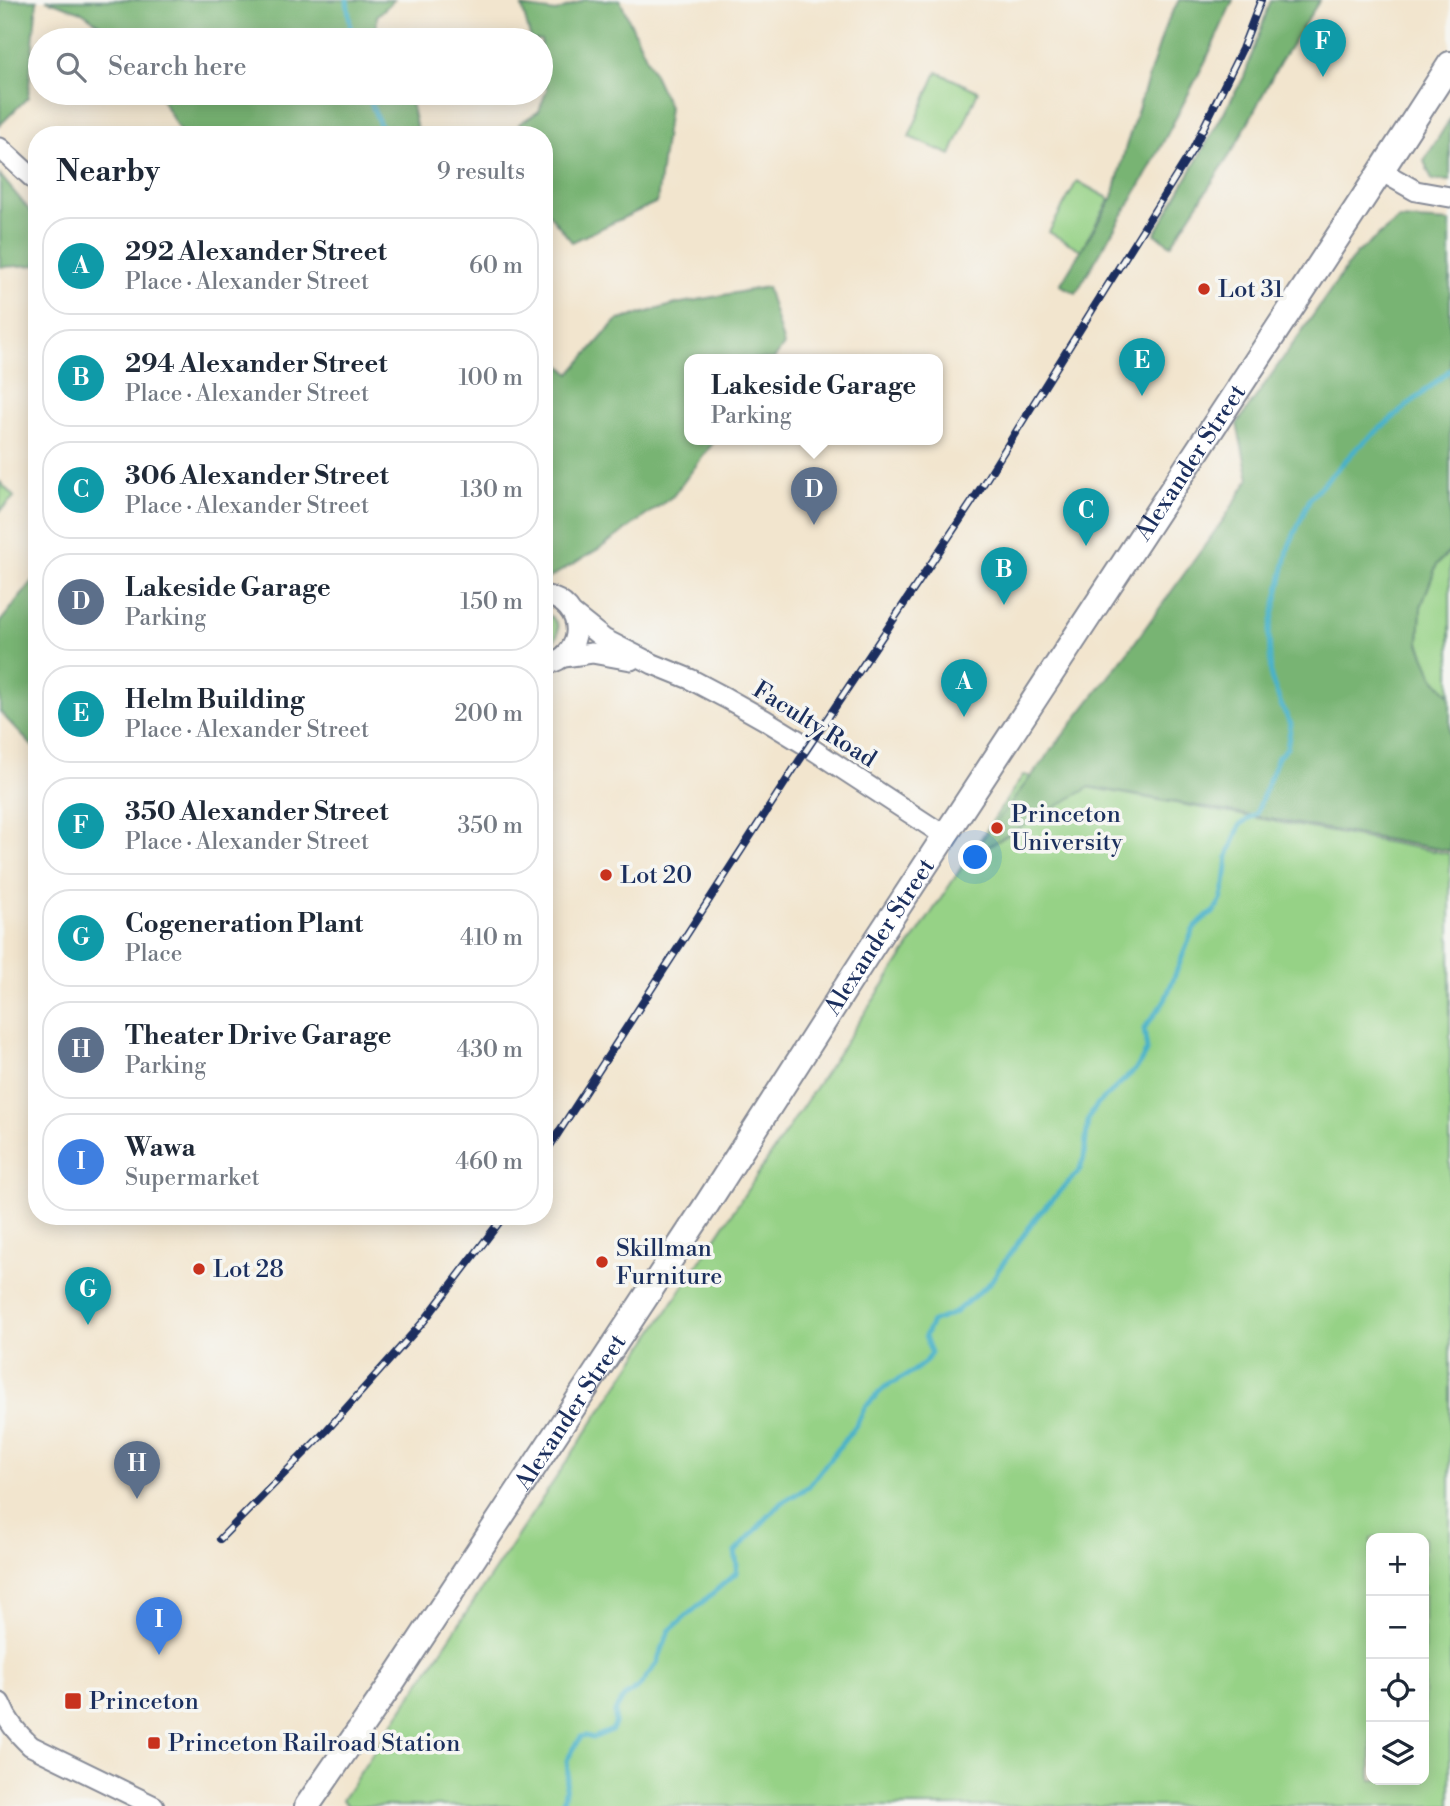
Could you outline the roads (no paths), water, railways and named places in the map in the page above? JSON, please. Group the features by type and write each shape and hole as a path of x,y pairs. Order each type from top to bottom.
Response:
{"main road":[{"name":"Alexander Street","path":"307,1806 707,1204 1450,64"}],"street":[{"path":"0,148 28,174"},
{"path":"1381,172 1416,191 1450,197"},
{"name":"Faculty Road","path":"553,597 569,607 574,615 604,639 690,679 755,715 945,836"},
{"path":"564,657 572,649 576,638 574,615"},
{"name":"Faculty Road","path":"553,663 564,657 592,653 653,664"},
{"path":"0,1703 14,1731 31,1746 154,1806"}],"waterway":[{"path":"347,0 350,28"},
{"path":"372,105 380,126"},
{"path":"560,1806 568,1774 567,1760 581,1737 593,1738 612,1730 615,1712 624,1697 639,1687 657,1663 669,1631 736,1573 735,1552 781,1503 808,1487 857,1424 865,1407 885,1387 925,1362 931,1353 925,1336 932,1322 954,1313 990,1283 1038,1215 1079,1171 1084,1158 1088,1119 1097,1105 1137,1068 1147,1050 1144,1029 1165,1000 1193,930 1213,913 1221,900 1228,856 1240,825 1256,814 1278,757 1287,748 1291,724 1271,678 1269,634 1289,546 1310,498 1357,448 1450,370"}],"railway":[{"path":"553,1141 799,761 972,502 1193,149 1242,49 1261,0"},
{"path":"220,1539 326,1431 424,1321 497,1225"}],"place":[{"name":"350 Alexander Street","path":"1323,77"},
{"name":"Lot 31","path":"1204,289"},
{"name":"Helm Building","path":"1142,396"},
{"name":"Lakeside Garage","path":"814,525"},
{"name":"306 Alexander Street","path":"1086,546"},
{"name":"294 Alexander Street","path":"1004,605"},
{"name":"292 Alexander Street","path":"964,717"},
{"name":"Princeton University","path":"997,828"},
{"name":"Lot 20","path":"606,875"},
{"name":"Skillman Furniture","path":"602,1262"},
{"name":"Lot 28","path":"199,1269"},
{"name":"Cogeneration Plant","path":"88,1325"},
{"name":"Theater Drive Garage","path":"137,1499"},
{"name":"Wawa","path":"159,1655"},
{"name":"Princeton","path":"73,1701"},
{"name":"Princeton Railroad Station","path":"154,1743"}]}
